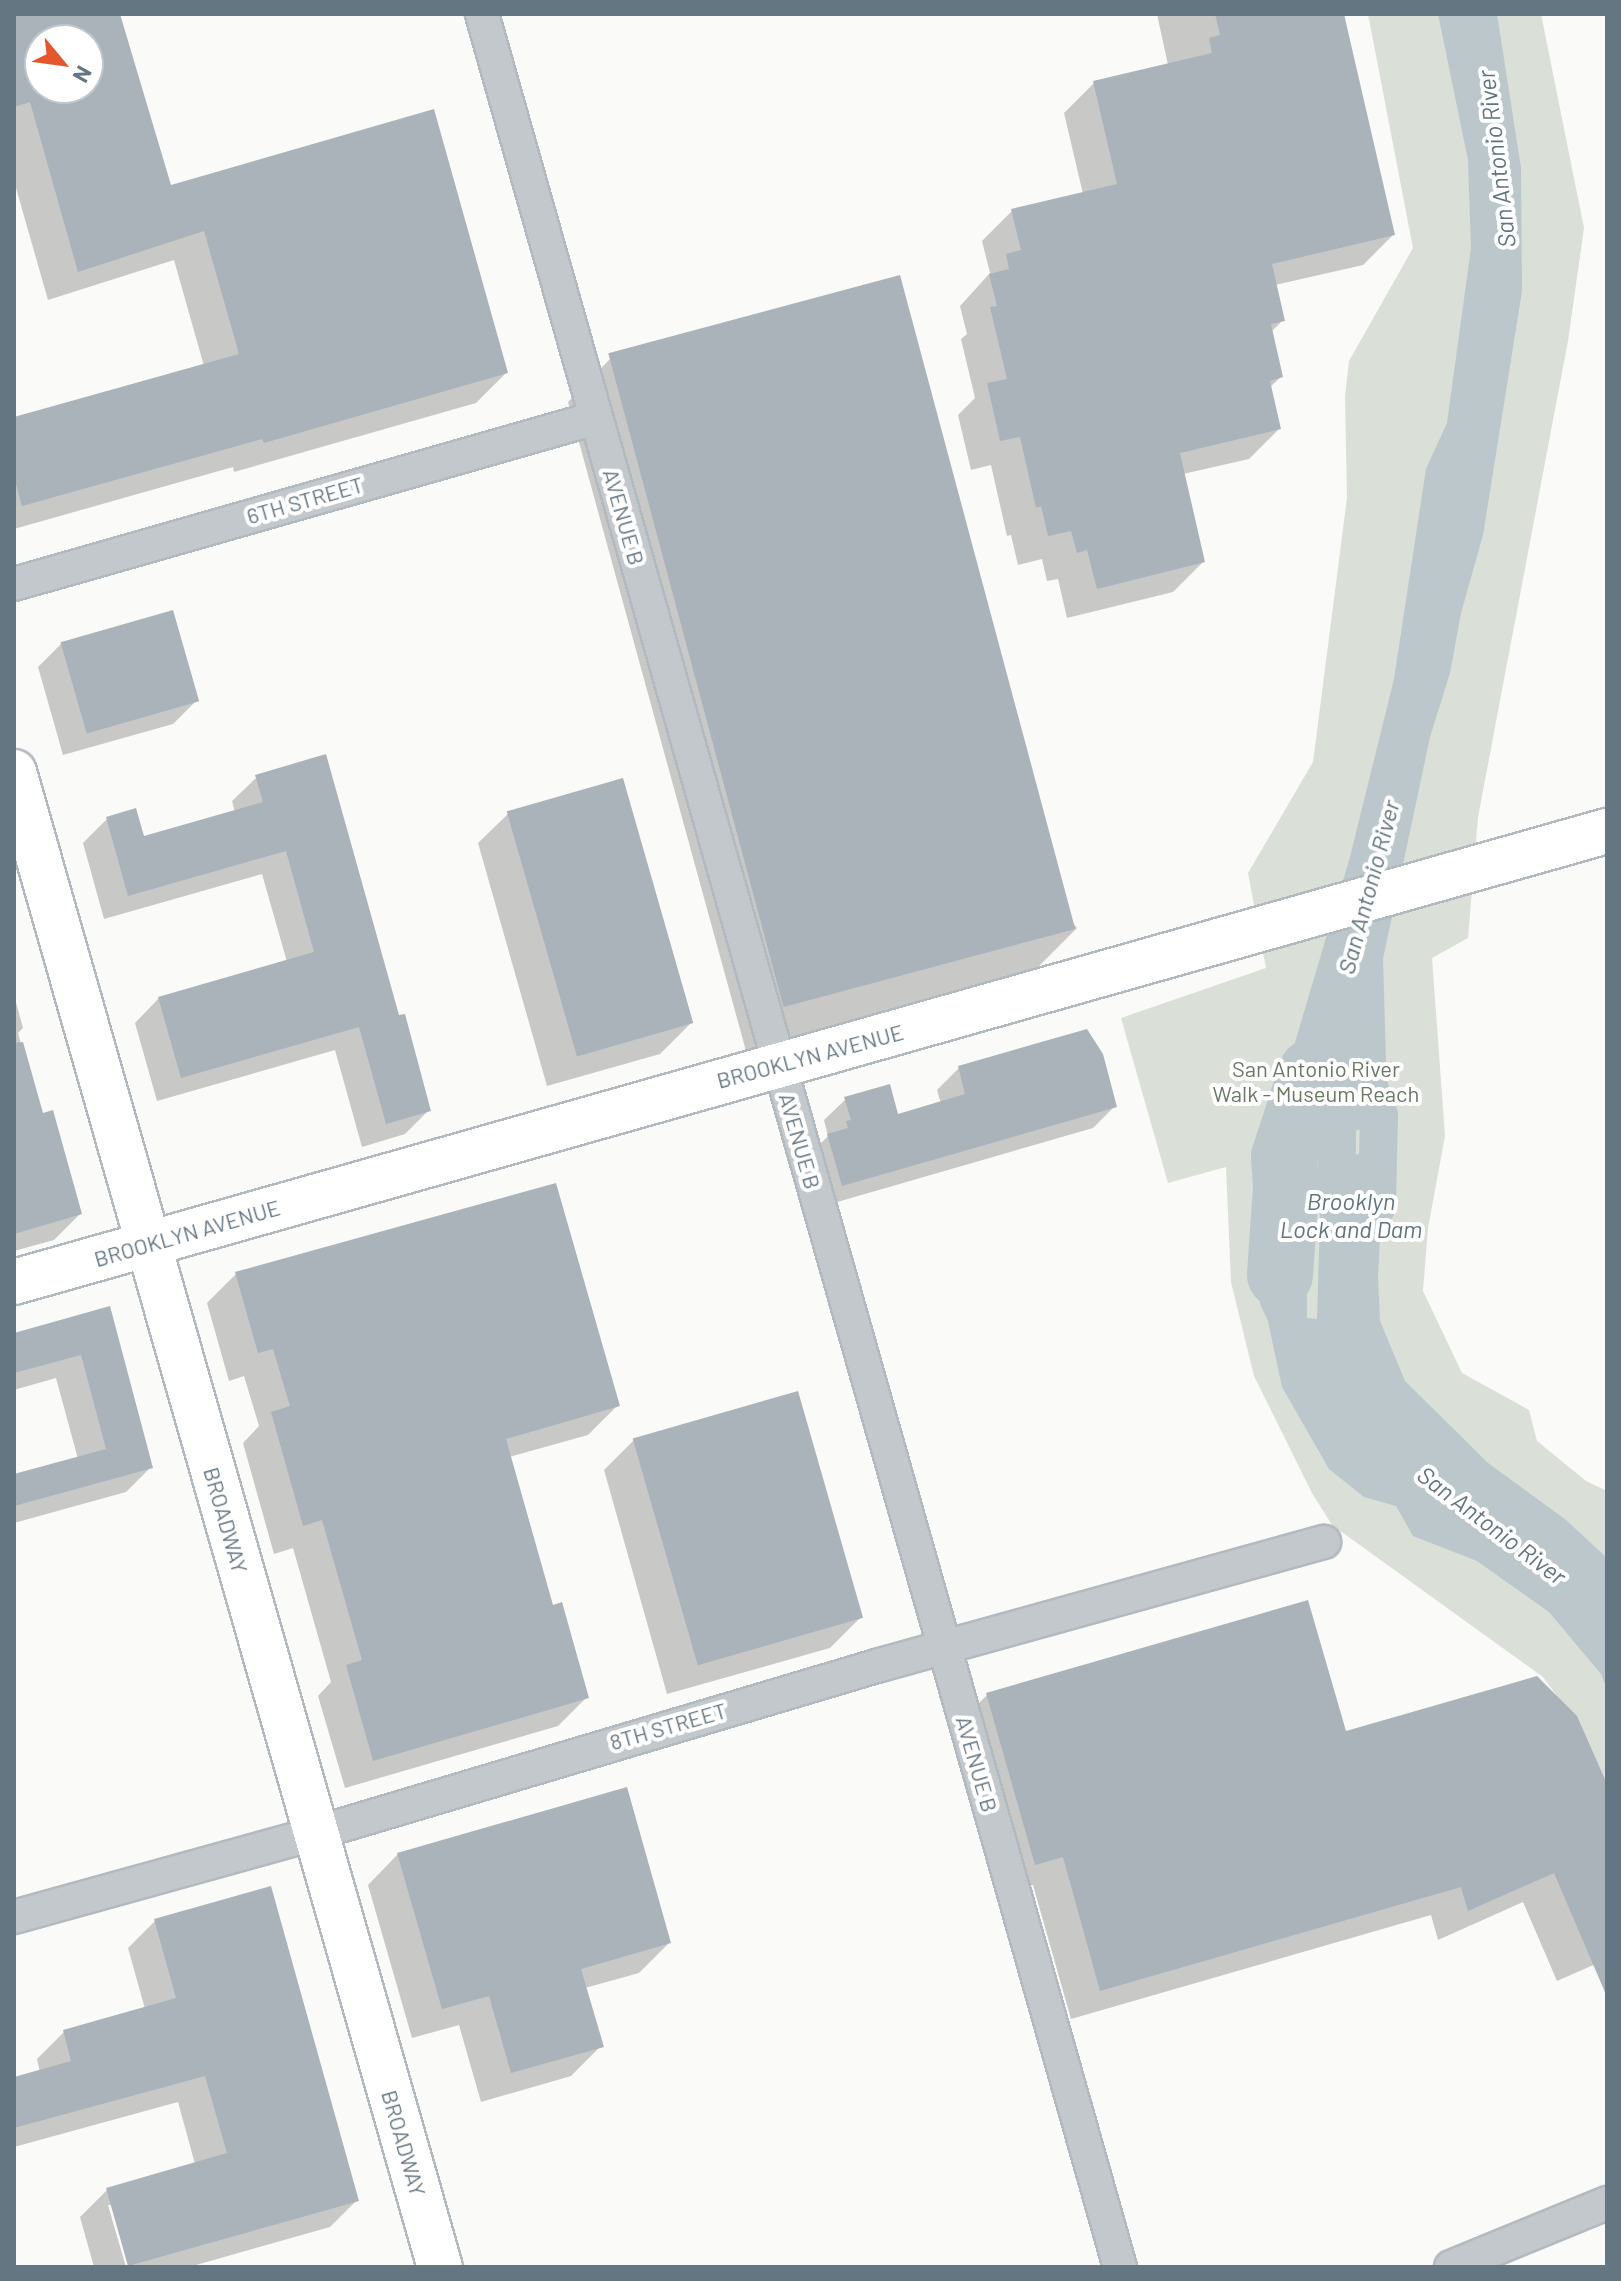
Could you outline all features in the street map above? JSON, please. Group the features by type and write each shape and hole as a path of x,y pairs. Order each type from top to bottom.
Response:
{"street":[{"name":"AVENUE B","path":"482,14 1120,2267"},
{"name":"6TH STREET","path":"14,584 596,418"},
{"name":"BROADWAY","path":"14,772 440,2267"},
{"name":"BROOKLYN AVENUE","path":"14,1282 1607,831"},
{"name":"8TH STREET","path":"14,1917 316,1833 633,1736 1324,1542"},
{"path":"1451,2267 1607,2203"}],"green space":[{"name":"San Antonio River Walk - Museum Reach","path":"1368,14 1541,14 1584,228 1568,341 1478,817 1468,938 1432,958 1445,1136 1428,1228 1423,1291 1462,1373 1529,1410 1537,1441 1586,1481 1607,1491 1607,1795 1579,1726 1543,1677 1332,1525 1312,1493 1254,1376 1231,1282 1226,1167 1168,1183 1121,1018 1266,968 1248,873 1313,762 1347,498 1345,396 1349,361 1413,248"}],"water":[{"path":"1438,14 1497,14 1521,168 1522,291 1483,535 1461,613 1450,673 1430,737 1383,959 1388,1129 1313,1131 1307,1157 1261,1157 1350,857 1394,679 1426,469 1447,423 1471,248 1468,160"},
{"name":"Brooklyn Lock and Dam","path":"1322,1152 1384,1156 1378,1277 1380,1321 1405,1381 1488,1463 1566,1520 1607,1558 1607,1689 1601,1674 1549,1612 1477,1561 1413,1536 1396,1506 1364,1497 1329,1469 1282,1387 1268,1321 1260,1304 1258,1239 1266,1185 1306,1188 1307,1318 1317,1319"}],"building":[{"path":"14,14 120,14 171,185 434,109 508,373 264,443 262,439 22,506 14,477 14,417 239,354 204,231 78,272 31,104 104,104 104,24 24,24 24,104 14,107"},
{"path":"1215,14 1344,14 1395,235 1272,264 1285,321 1271,324 1283,377 1270,381 1281,429 1180,453 1205,562 1097,589 1087,550 1077,553 1071,531 1048,536 1041,506 1036,508 1020,437 1000,441 987,383 1007,379 990,307 997,306 989,274 1009,269 1006,254 1021,250 1011,209 1117,184 1093,81 1212,53 1209,38 1220,35"},
{"path":"900,275 1075,929 784,1007 608,353"},
{"path":"173,610 199,701 87,734 61,642"},
{"path":"326,754 399,1015 405,1014 431,1111 386,1124 359,1027 181,1078 158,997 314,952 286,851 128,896 106,817 136,808 144,836 263,802 255,775"},
{"path":"623,778 693,1023 577,1056 507,811"},
{"path":"1087,1029 1103,1054 1117,1107 842,1186 827,1134 848,1128 846,1121 851,1120 844,1097 890,1084 898,1114 965,1094 958,1066"},
{"path":"23,1042 43,1113 53,1110 82,1214 14,1234 14,1043"},
{"path":"556,1183 620,1406 506,1439 553,1605 562,1602 589,1698 373,1761 346,1665 362,1660 322,1520 303,1526 271,1412 290,1406 273,1349 258,1353 235,1272"},
{"path":"110,1306 153,1468 14,1506 14,1474 106,1449 81,1355 14,1373 14,1333"},
{"path":"798,1391 863,1618 698,1665 633,1438"},
{"path":"1308,1600 1346,1731 1537,1676 1577,1716 1607,1784 1607,1997 1554,1873 1468,1911 1461,1887 1100,1991 1063,1857 1035,1865 986,1693"},
{"path":"627,1787 671,1943 581,1969 604,2047 511,2073 489,1996 442,2009 397,1853"},
{"path":"271,1886 359,2201 128,2266 106,2188 227,2153 205,2076 14,2128 14,2077 71,2061 63,2030 176,1998 154,1919"}],"waterway":[{"name":"San Antonio River","path":"1280,1275 1286,1186 1284,1157 1312,1071"},
{"name":"Brooklyn Lock and Dam","path":"1336,1203 1338,1081"},
{"name":"Brooklyn Lock and Dam","path":"1367,1081 1379,1115 1377,1206"}]}
